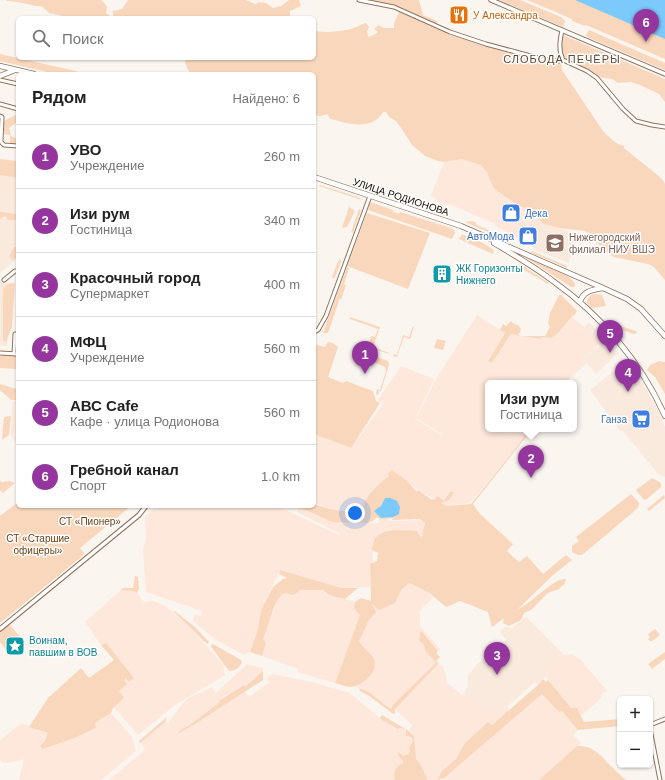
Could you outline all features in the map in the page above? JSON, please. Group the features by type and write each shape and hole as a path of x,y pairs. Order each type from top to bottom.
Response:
{"main road":[{"path":"0,66 25,72"},
{"path":"0,76 16,70"},
{"name":"УЛИЦА РОДИОНОВА","path":"316,178 432,216 481,235 627,299 641,309 665,336"},
{"name":"УЛИЦА РОДИОНОВА","path":"481,235 553,280 580,302 629,355 649,384 665,416"},
{"path":"580,302 581,298 586,292 602,288"}],"street":[{"path":"359,0 394,6 450,32 486,44 542,59 558,61 563,60 587,71 597,78 623,109 636,121 665,127"},
{"path":"491,0 665,74"},
{"path":"562,30 559,49 563,60"},
{"path":"0,80 16,84"},
{"path":"0,104 16,108"},
{"path":"0,116 2,116 1,141 4,145 16,146"},
{"path":"316,331 326,316 370,196"},
{"path":"4,280 16,271"},
{"path":"0,353 14,354 16,334"},
{"path":"0,628 139,515 144,508"},
{"path":"653,724 665,719"},
{"path":"651,732 660,780"}],"shaded area":[{"path":"462,159 481,165 487,172 489,178 507,198 538,217 543,224 535,242 521,235 519,238 495,226 495,224 449,204 448,205 437,201 431,196 444,162"},
{"path":"0,167 16,169 16,216 0,214"},
{"path":"0,218 16,219 16,260 0,273"},
{"name":"Нижегородский филиал НИУ ВШЭ","path":"543,224 575,233 581,233 575,244 569,263 532,249"},
{"path":"0,282 12,283 7,346 0,346"},
{"path":"477,315 505,333 488,360 492,363 511,334 541,339 541,337 558,333 571,317 581,324 599,344 583,359 587,363 567,380 485,380 485,432 529,432 470,503 445,506 391,473 362,510 335,510 316,504 316,435 351,448 383,404 378,400 401,366 434,379 415,419 443,436 416,418 436,379"},
{"path":"589,322 618,353 596,374 583,359 600,346 584,327"},
{"path":"623,364 631,375 641,383 642,382 659,412 665,427 665,477 658,474 623,431 621,432 590,390"},
{"path":"16,401 16,444 11,434 12,403"},
{"path":"158,508 281,508 341,536 339,533 297,512 299,508 301,508 332,522 379,523 379,519 389,519 389,521 424,520 424,535 381,532 374,542 367,541 372,542 373,563 370,565 370,587 342,588 280,570 261,610 258,629 250,652 244,655 216,640 193,621 195,614 201,616 202,611 146,592 143,549 146,539 145,517 154,509 158,510"},
{"path":"409,583 428,592 433,598 420,610 420,626 440,649 436,653 440,657 436,661 443,667 447,684 462,695 464,693 477,705 482,701 493,711 500,710 505,705 510,709 492,725 488,722 465,743 456,759 442,771 437,780 428,780 416,759 414,736 409,731 412,725 395,709 391,712 355,686 368,679 370,653 361,646 358,641 375,612 372,602 401,590"},
{"path":"121,590 137,593 143,602 153,601 166,606 189,627 219,660 223,665 225,675 175,705 138,735 114,707 124,698 118,691 124,680 126,678 134,678 106,643 101,645 85,622"},
{"path":"302,590 323,590 325,593 355,602 354,609 360,615 335,683 297,672 298,669 262,656 266,643 263,639 264,633 276,602 282,594"},
{"path":"526,617 564,655 546,671 548,675 538,685 535,682 508,706 505,705 500,710 493,711 482,701 477,705 464,693 468,686 467,677 477,664 506,640 500,632 505,627 512,628"},
{"path":"571,654 580,659 607,691 602,693 601,698 573,723 578,730 573,735 581,743 539,780 444,780 458,766 543,693 559,712 550,682 546,677 548,675 546,671 564,655"},
{"path":"247,664 263,668 263,671 246,686 244,685 224,697 220,702 179,732 202,718 203,719 245,692 249,697 270,682 267,677 273,674 315,683 350,693 382,720 391,724 397,729 402,728 406,730 413,741 409,754 403,756 399,753 398,755 404,761 394,772 395,780 109,780 145,750 141,742 166,721 168,723 183,703 189,698 212,687 216,693"},
{"path":"111,713 132,737 136,751 101,780 19,780 24,759 3,763 0,759 0,740 22,723 48,734 40,746 41,749 72,739 96,728 95,723"}],"green space":[{"path":"6,0 101,0 107,6 106,13 110,16 63,16 49,13 40,6"},
{"path":"128,0 246,0 255,4 259,2 266,3 273,8 281,6 289,0 299,0 301,6 290,11 290,16 113,16 113,11 122,9"},
{"path":"366,0 419,0 423,15 437,21 437,24 442,26 450,35 535,59 549,62 561,62 562,70 603,131 615,142 624,146 624,148 663,180 665,184 665,280 654,267 648,264 614,257 604,250 585,231 559,228 543,224 538,217 494,188 487,172 481,165 462,159 444,162 425,156 412,145 396,121 389,117 386,112 383,112 379,118 373,122 366,124 351,124 343,122 329,118 328,114 316,115 316,72 189,72 185,63 186,60 316,60 316,31 322,32 339,31 350,29 366,23 369,27 367,31 368,37 378,32 374,29 379,25 384,28 394,28 399,11 405,13 403,9"},
{"path":"499,0 520,0 561,17 565,21 563,27"},
{"path":"527,0 665,0 665,59 586,25 585,26 572,21 572,19"},
{"path":"589,30 665,63 665,70 587,37 586,35"},
{"path":"563,35 665,79 665,102 659,94 640,85 631,82 618,83 612,79 598,77 566,60 561,49"},
{"path":"0,54 16,58 16,60 27,60 80,72 47,72 0,61"},
{"path":"16,115 16,123 9,128 11,136 16,138 16,144 10,143 10,135 4,134 4,121"},
{"path":"0,159 16,161 16,178 0,175"},
{"path":"320,185 358,197 362,200 319,186"},
{"path":"370,202 393,210 393,212 399,214 400,212 451,228 455,233 452,239 368,210"},
{"path":"349,207 355,211 347,227 342,228"},
{"path":"359,209 361,210 353,233 351,232"},
{"path":"0,212 16,214 16,220 8,220 5,216 0,219"},
{"path":"367,213 430,233 408,289 347,266"},
{"path":"472,221 477,225 504,237 502,238 465,222"},
{"path":"462,234 481,242 494,250 493,254 459,239"},
{"path":"14,247 16,247 16,257 12,260 9,256"},
{"path":"532,251 567,266 567,268 530,252"},
{"path":"522,255 569,277 574,282 575,286 571,287"},
{"path":"341,259 334,279 332,277 338,261"},
{"path":"520,264 549,283 548,284 519,267"},
{"path":"347,267 349,268 344,284 346,285 341,300 340,298 328,333 323,333"},
{"path":"15,283 12,327 6,342 3,341 3,289 8,284"},
{"path":"559,295 561,295 577,311 574,316 573,315 558,333 551,338 541,337 541,339 523,336 545,336 550,327 548,323 550,313"},
{"path":"591,295 602,295 606,306 592,308 587,303 587,299"},
{"path":"350,317 380,327 373,347 389,354 368,347 371,336 375,337 378,329 350,319"},
{"path":"511,321 518,325 521,329 520,333 518,334 520,336 511,334 492,363 488,361 505,333 500,330 503,324 506,326"},
{"path":"618,325 636,331 637,333 634,334 619,329"},
{"path":"413,326 410,339 404,337 397,357 393,356 394,354 397,355 403,335 409,337"},
{"path":"437,339 446,341 443,350 434,348"},
{"path":"328,342 333,343 338,347 328,377 343,383 346,381 373,391 376,401 380,403 351,448 316,435 316,345 325,347"},
{"path":"16,351 16,369 0,368 0,356"},
{"path":"361,351 388,361 389,365 381,391 379,391 378,395 376,394 377,389 380,390 386,371 385,367 371,361 370,357 361,353"},
{"path":"659,361 665,362 665,394 655,377 647,370 650,365"},
{"path":"0,384 16,389 16,400 11,400 0,390"},
{"path":"11,416 9,435 2,440 4,417"},
{"path":"528,432 530,432 473,504 479,513 513,544 507,551 519,562 527,556 543,574 566,555 572,560 553,575 518,609 555,583 566,579 565,583 559,589 548,593 531,610 524,613 521,620 509,626 503,623 504,618 492,627 488,612 460,601 446,607 428,592 409,583 401,590 395,603 379,610 372,604 376,612 369,620 359,641 374,660 375,665 372,674 364,682 354,686 348,687 335,683 360,615 354,609 355,602 361,598 371,601 370,564 377,561 378,553 372,550 377,536 388,531 396,530 417,531 421,537 425,523 420,519 391,520 395,518 381,519 376,517 368,523 332,522 301,508 316,508 316,505 339,511 351,511 357,509 363,506 370,493 389,476 388,473 392,470 408,482 417,492 418,490 432,500 435,500 437,496 444,501 450,492 453,492 454,493 449,500 441,503 446,506 471,504","holes":["385,498 393,517 381,506"]},
{"path":"652,478 661,483 661,487 644,500 636,490"},
{"path":"0,480 1,482 10,481 15,483 3,493 0,490"},
{"path":"631,494 639,503 638,508 582,555 572,552 572,546 579,541 576,537"},
{"path":"664,495 665,498 649,511 647,509"},
{"name":"СТ «Старшие офицеры»","path":"16,504 16,508 129,508 80,548 85,554 0,623 0,516"},
{"path":"280,570 342,588 358,588 345,599 330,595 323,590 301,590 293,595 286,593 282,594 276,602 263,639 266,643 262,656 250,652 258,629 261,610 273,587 283,579 287,578 279,574"},
{"path":"135,576 138,577 139,589 137,593 121,590 123,588 133,588"},
{"path":"173,611 195,627 209,642 207,644"},
{"path":"9,624 25,642 10,655 0,642 0,631"},
{"path":"655,629 660,635 650,641 648,639 650,638 648,634"},
{"path":"421,631 438,651 436,653 440,657 436,661 438,664 395,709 395,713 393,714 359,689 363,689 372,694 392,709 393,705 436,663 426,652 424,645 419,640"},
{"path":"106,643 134,678 129,682 126,678 124,680 127,684 119,691 124,698 113,708 111,713 95,723 96,728 72,739 42,749 40,746 44,742 48,733 29,727 48,698 81,668 89,678 114,660 101,645"},
{"path":"213,644 241,660 242,663 237,669 229,671 212,648 211,646"},
{"path":"665,652 665,659 652,669 648,664"},
{"path":"263,671 263,680 203,719 202,718 202,720 179,733 178,732 191,724 220,702 219,701 244,685 246,686"},
{"path":"543,679 546,682 548,680 571,708 577,708 584,722 617,719 617,726 578,730 562,711 559,712 542,694 445,778 437,780 442,771 456,759 465,743 488,722 492,725"},
{"path":"382,715 407,730 414,736 416,759 428,780 395,780 395,770 403,763 398,755 398,752 403,756 409,754 409,747 413,741 411,737 406,736 406,730 402,728 397,729 384,721 380,718"},
{"path":"167,717 166,721 140,743 139,741"},
{"path":"577,746 589,748 598,753 626,780 539,780"}],"water":[{"path":"575,0 665,0 665,39"},
{"path":"385,498 390,498 397,501 400,507 399,514 393,517 381,518 374,511 381,506"}],"place":[{"name":"У Александра","path":"459,15"},
{"name":"Гребной канал","path":"646,42"},
{"name":"Дека","path":"511,213"},
{"name":"АвтоМода","path":"528,236"},
{"name":"Нижегородский филиал НИУ ВШЭ","path":"555,243"},
{"name":"ЖК Горизонты Нижнего","path":"442,274"},
{"name":"АВС Cafe","path":"610,353"},
{"name":"УВО","path":"365,374"},
{"name":"МФЦ","path":"628,392"},
{"name":"Ганза","path":"641,419"},
{"name":"Изи рум","path":"531,478"},
{"name":"Воинам, павшим в ВОВ","path":"15,646"},
{"name":"Красочный город","path":"497,675"}],"district":[{"name":"СЛОБОДА ПЕЧЁРЫ","path":"562,59"}],"park label":[{"name":"СТ «Пионер»","path":"90,521"}]}
